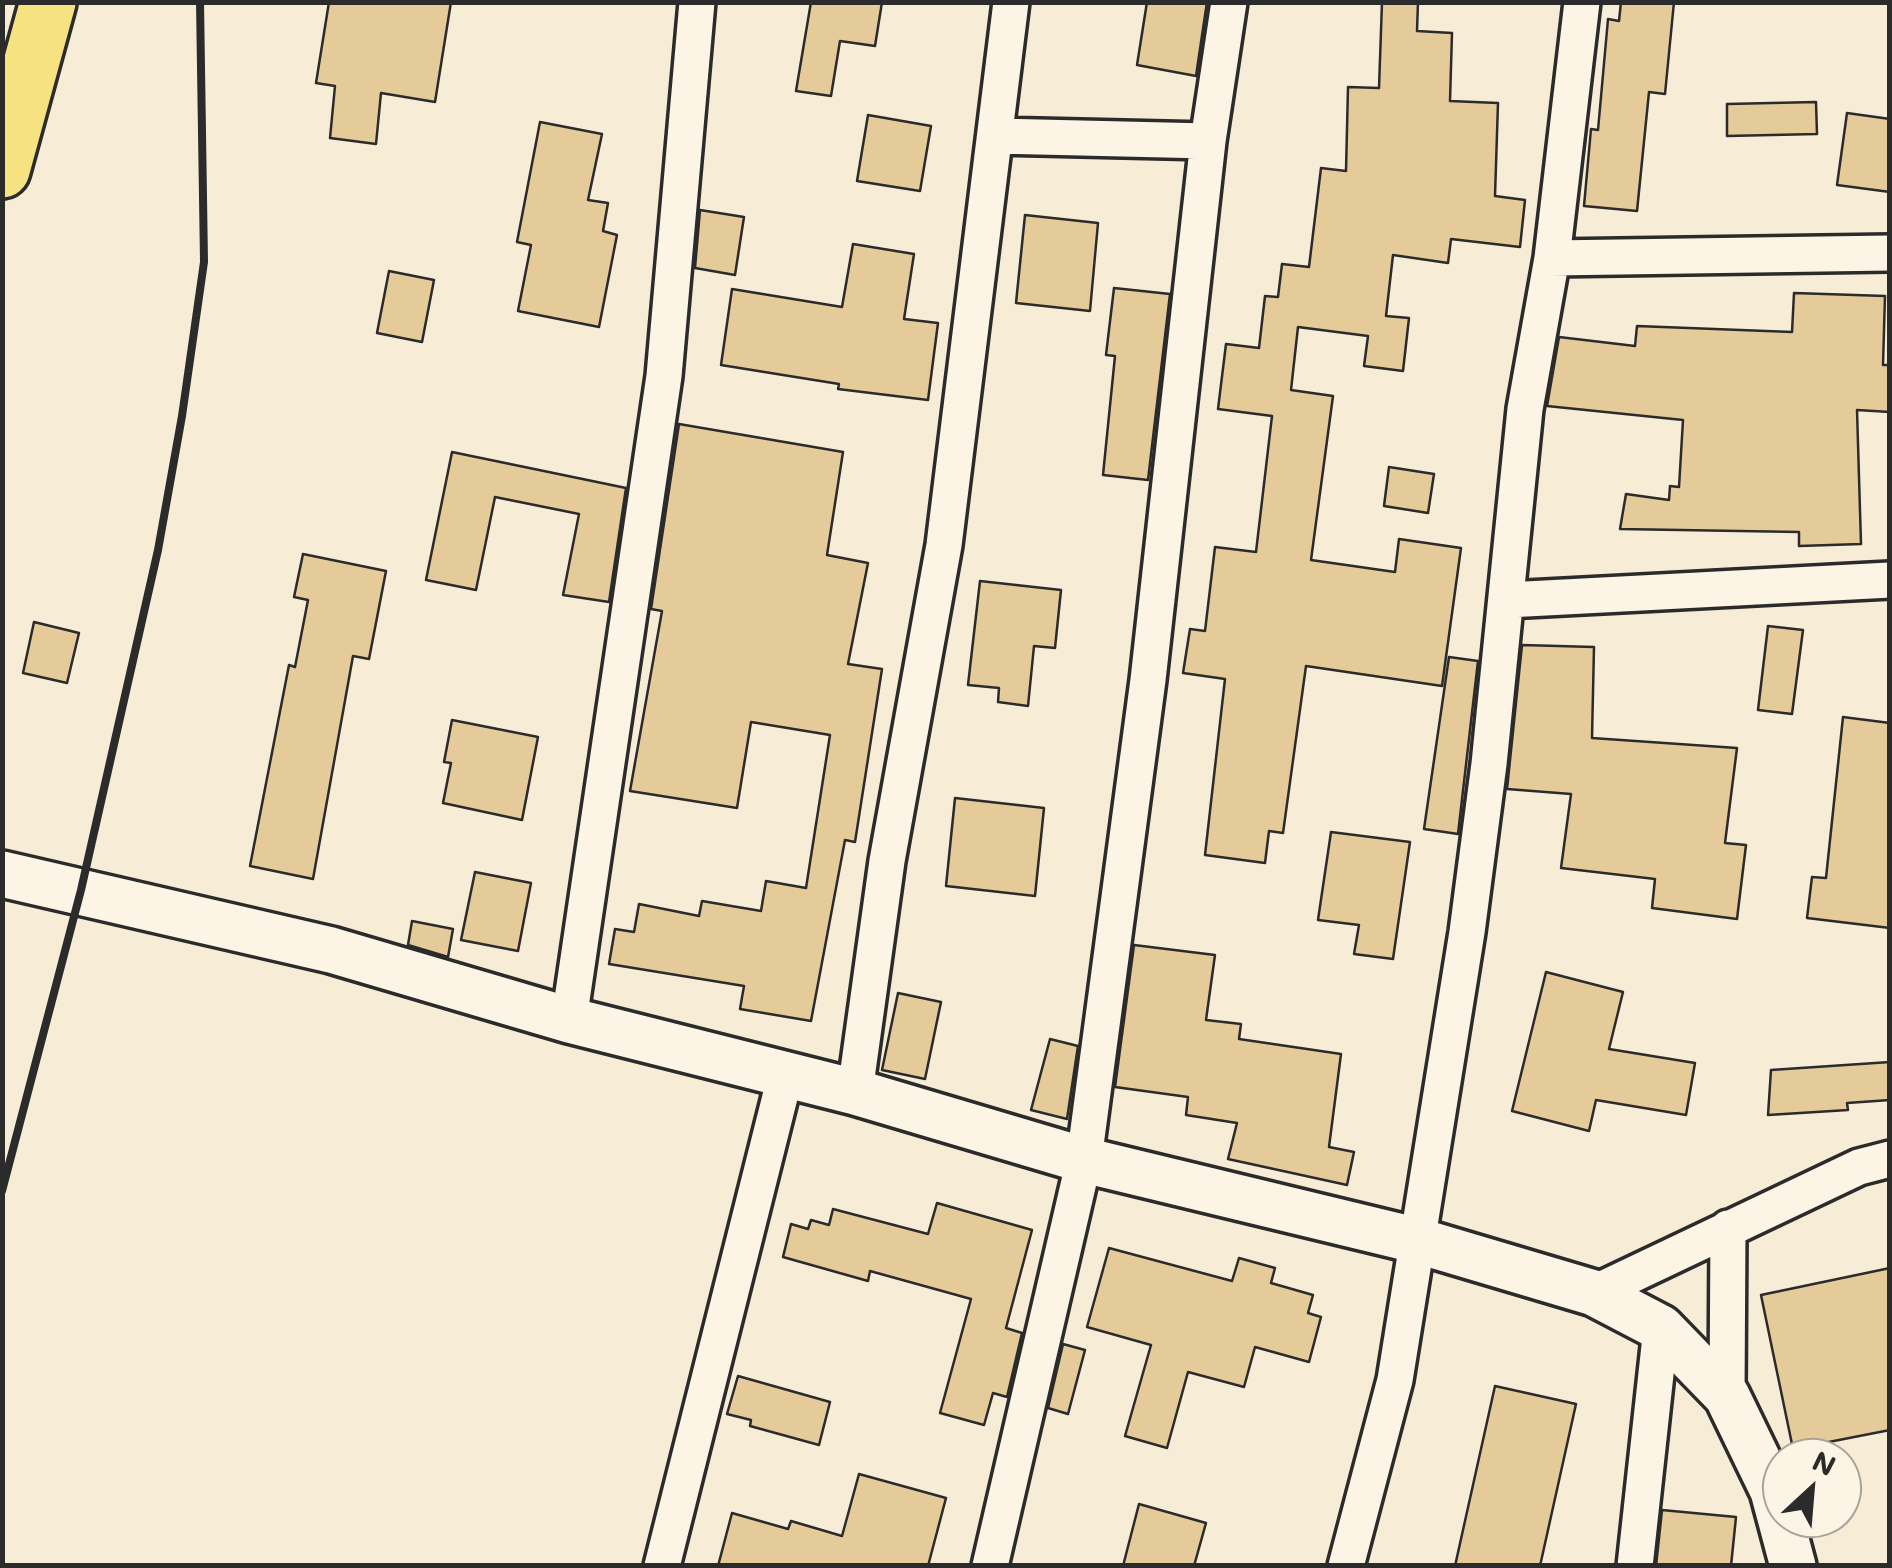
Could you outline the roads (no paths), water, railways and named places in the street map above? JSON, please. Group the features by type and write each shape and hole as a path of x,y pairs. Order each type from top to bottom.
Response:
{"highway":[{"path":"2,170 48,2"}],"street":[{"path":"569,1020 664,376 698,2"},
{"path":"854,1092 887,861 944,546 1011,2"},
{"path":"990,1566 1084,1160 1148,680 1208,141 1229,2"},
{"path":"1346,1566 1395,1380 1467,932 1507,600 1525,409 1552,258 1582,2"},
{"path":"996,136 1208,141"},
{"path":"1552,258 1890,254"},
{"path":"1507,600 1890,580"},
{"path":"2,874 331,950 569,1020 786,1073 1084,1160 1418,1241 1594,1293 1661,1328 1726,1396 1773,1491 1793,1566"},
{"path":"662,1566 786,1073"},
{"path":"1594,1293 1859,1167 1890,1159"},
{"path":"1726,1396 1728,1228"},
{"path":"1635,1566 1661,1328"}],"railway":[{"path":"2,1191 81,890 158,550 182,416 204,262 200,2"}]}
